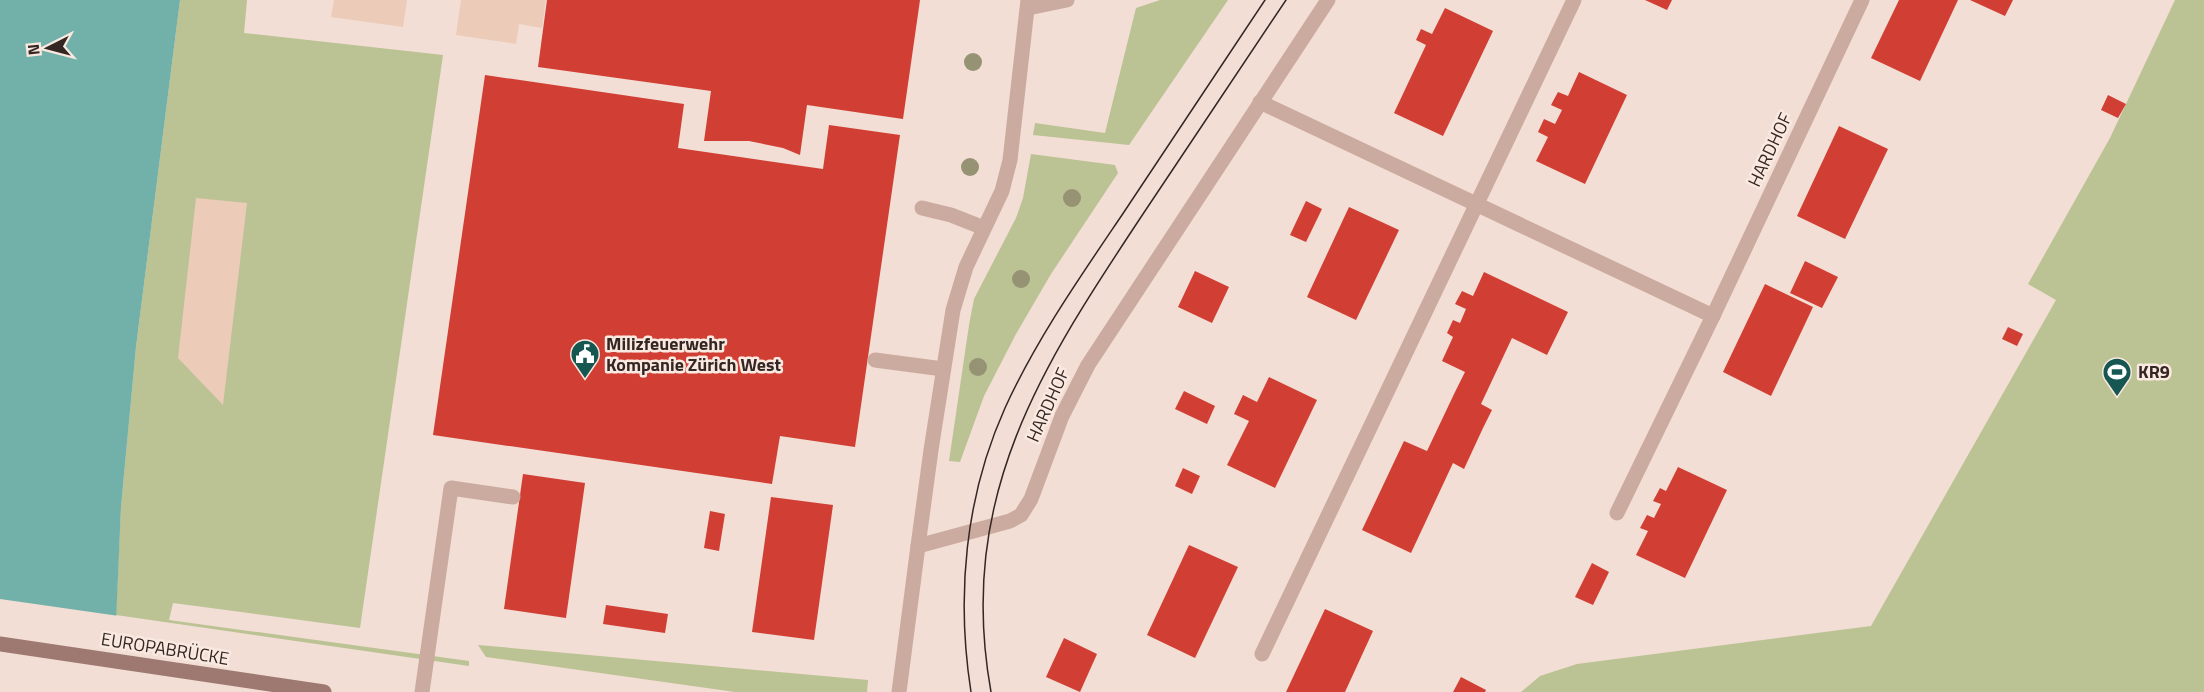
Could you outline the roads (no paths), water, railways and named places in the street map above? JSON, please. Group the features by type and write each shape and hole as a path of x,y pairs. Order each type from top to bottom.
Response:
{"main road":[{"name":"EUROPABRÜCKE","path":"0,644 324,692"}],"street":[{"path":"899,692 943,369 959,286 1002,191 1010,160 1028,4 1067,0"},
{"name":"HARDHOF","path":"918,546 1010,521 1024,511 1031,499 1062,416 1088,365 1328,0"},
{"path":"1262,654 1574,0"},
{"name":"HARDHOF","path":"1617,513 1862,0"},
{"path":"1260,102 1713,316"},
{"path":"922,208 961,218 984,228"},
{"path":"875,360 943,369"},
{"path":"422,692 451,488 513,497"}],"water":[{"path":"0,0 180,0 136,347 121,507 113,692 0,692"}],"tram line":[{"path":"971,692 964,620 967,547 981,476 991,442 1005,408 1030,358 1059,309 1265,0"},
{"path":"991,692 983,621 986,556 997,495 1016,436 1042,380 1107,268 1286,0"}],"place":[{"name":"Milizfeuerwehr Kompanie Zürich West","path":"585,380"},
{"name":"KR9","path":"2117,398"}]}
